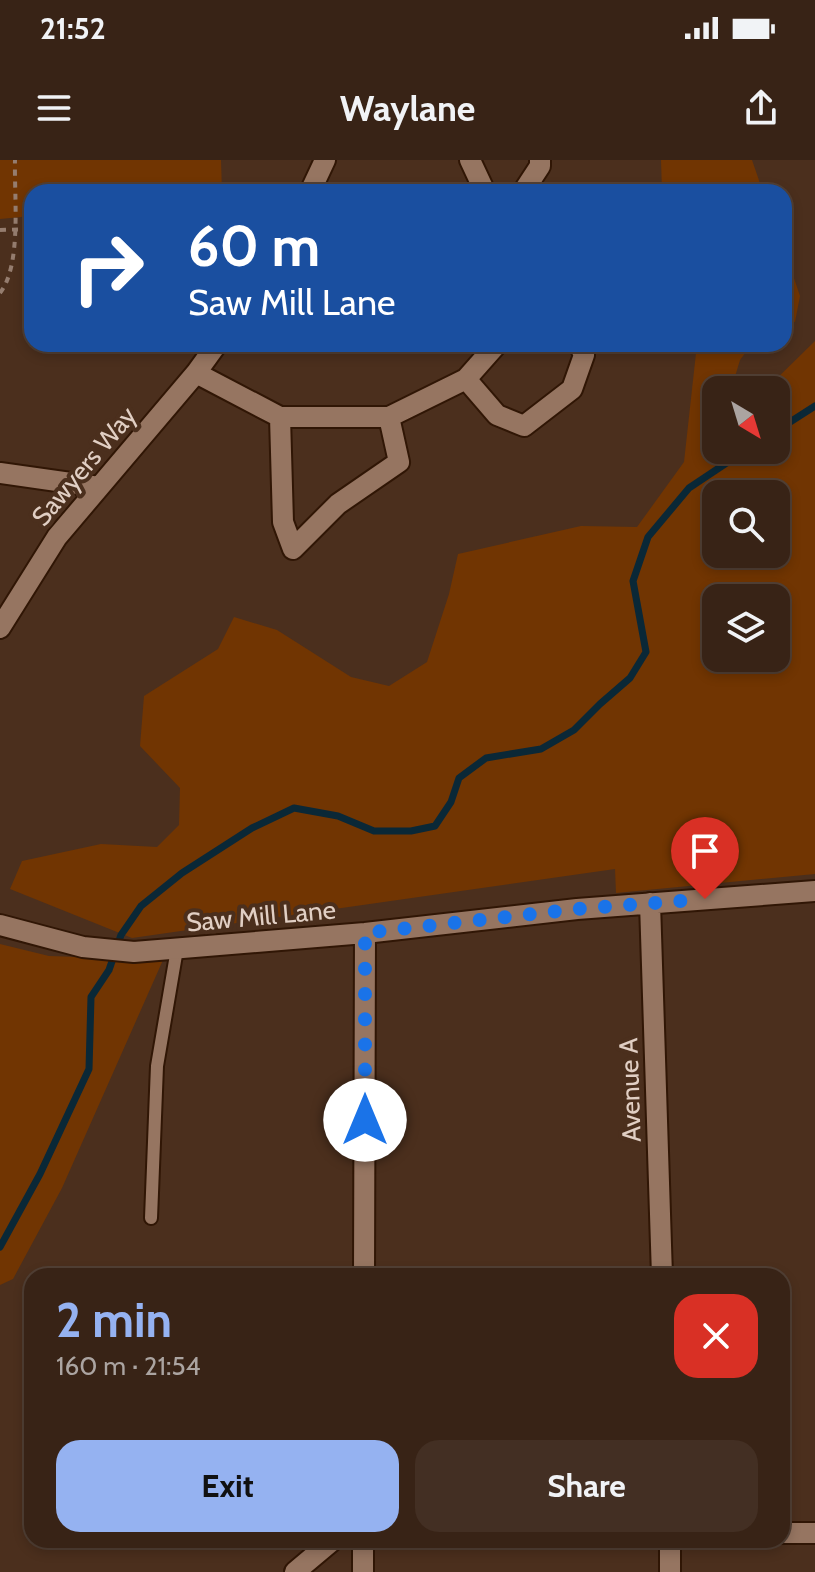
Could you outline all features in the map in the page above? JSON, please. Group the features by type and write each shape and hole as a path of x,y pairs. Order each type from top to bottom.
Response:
{"street":[{"path":"314,184 325,160"},
{"path":"470,160 481,184"},
{"path":"528,184 540,166 540,160"},
{"name":"Sawyers Way","path":"0,628 57,537 211,352"},
{"path":"196,373 280,417 389,417 466,379 490,352"},
{"path":"466,379 497,415 524,426 572,389 583,352"},
{"path":"280,417 283,522 293,549 338,504 399,462 389,417"},
{"path":"0,473 99,487"},
{"name":"Saw Mill Lane","path":"0,925 83,947 134,952 365,933 577,909 815,891"},
{"name":"Avenue A","path":"650,903 662,1268"},
{"path":"364,1268 365,933"},
{"path":"790,1533 815,1533"},
{"path":"295,1572 324,1548"},
{"path":"363,1548 363,1572"},
{"path":"670,1548 670,1572"}],"lane":[{"path":"151,1218 157,1066 177,949"}],"path":[{"path":"0,293 12,265 15,160"},
{"path":"0,230 24,229"}],"shaded area":[{"path":"0,160 221,160 222,184 24,184 24,217 0,219"},
{"path":"661,160 752,160 760,184 662,184"},
{"path":"792,272 800,296 795,322 792,321"},
{"path":"815,341 815,874 616,893 615,869 132,938 10,889 22,861 101,844 157,847 179,825 180,788 140,746 144,696 218,649 234,617 277,630 351,677 389,686 427,662 458,554 581,526 637,527 684,462 696,352 746,352 735,376 702,376 702,464 790,464 790,376 779,376"},
{"path":"0,944 49,956 163,960 62,1188 13,1279 0,1285"}],"waterway":[{"path":"790,422 815,406"},
{"path":"0,1247 40,1174 89,1069 91,997 109,970 121,935 141,906 182,873 252,828 294,808 338,816 374,831 411,831 435,826 451,802 459,778 486,758 541,749 574,730 630,678 646,652 633,581 648,537 689,488 725,464"}],"route":[{"path":"365,1120 365,933 577,909 705,899"}]}
